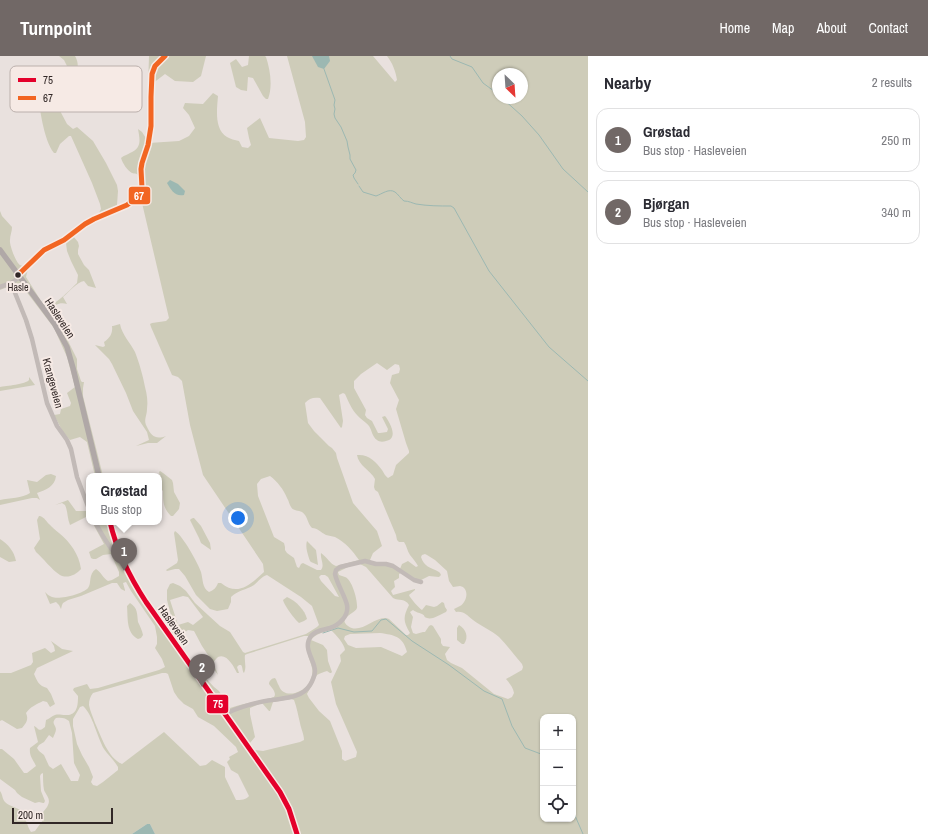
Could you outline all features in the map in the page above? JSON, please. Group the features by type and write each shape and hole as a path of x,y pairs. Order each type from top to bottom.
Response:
{"main road":[{"name":"Hasleveien","path":"0,250 54,324 67,347 98,473"},
{"name":"Hasleveien","path":"111,525 117,548 133,582 283,797 289,809 297,834"}],"street":[{"path":"0,287 10,283 19,276 44,250 64,240 85,224 127,205 139,196 142,188 142,163 147,149 151,126 152,74 155,66 165,56"},
{"name":"Krangeveien","path":"10,283 26,320 32,339 48,408 71,449 77,477 86,501"},
{"path":"96,525 114,554 123,563"},
{"path":"226,714 233,710 265,701 293,697 306,691 315,672 308,651 310,638 316,632 330,628 338,623 342,620 346,612 347,604 335,574 337,569 366,561 376,564 386,564 393,566 414,580 421,582"}],"shaded area":[{"path":"59,56 75,56 78,66 67,66 64,60"},
{"path":"149,56 206,56 201,76 193,82 175,81 165,74 148,87"},
{"path":"249,56 266,57 270,78 270,94 268,99 263,96 253,78 248,77 247,91 236,87 230,63 236,59 242,67 248,65"},
{"path":"287,56 373,56 395,82 397,80 396,74 387,56 588,56 588,834 155,834 150,824 147,824 132,834 0,834 0,791 5,802 22,812 31,832 35,831 43,820 43,813 49,801 44,790 43,773 40,776 41,791 45,801 44,803 35,803 22,797 0,779 0,749 14,759 24,773 27,773 36,766 30,751 30,748 38,742 34,726 41,730 45,727 46,720 54,715 72,714 76,710 78,703 78,696 73,690 74,688 87,684 90,689 98,688 165,667 155,648 157,644 157,637 155,626 126,582 123,583 125,591 121,589 117,583 112,583 68,600 63,603 61,609 56,602 50,604 45,592 55,598 65,597 81,592 88,588 92,573 96,569 108,581 119,576 119,572 111,554 103,555 96,559 91,558 89,552 104,544 94,525 113,525 137,583 172,631 174,630 174,627 167,600 167,590 170,584 173,583 186,591 195,603 220,626 230,632 245,653 306,634 319,625 312,606 267,575 254,585 236,593 231,597 231,602 228,609 217,611 210,609 196,595 179,569 166,570 177,563 178,560 174,533 175,531 182,538 194,556 201,572 204,586 209,592 215,589 218,583 233,589 239,589 254,581 264,572 263,564 203,475 190,425 182,381 178,377 172,375 150,324 166,321 169,318 142,203 135,203 129,207 93,221 73,236 78,242 78,254 84,265 89,270 96,288 88,286 84,281 81,282 63,297 67,304 58,304 51,310 77,359 77,369 81,381 84,382 83,396 102,473 94,473 87,442 80,437 70,440 63,432 54,415 60,414 61,409 70,406 71,403 67,393 75,387 67,357 54,328 22,286 11,286 0,290 0,211 2,216 12,227 10,242 18,264 22,266 34,258 41,250 99,213 101,209 92,183 71,136 60,144 56,153 54,153 47,140 41,112 61,112 67,124 73,129 77,127 93,141 117,185 118,206 121,206 131,200 138,192 140,186 141,182 138,175 128,170 121,158 137,149 140,140 138,129 142,132 149,143 179,141 189,136 195,128 189,115 183,108 185,103 203,104 213,93 218,96 217,118 220,129 227,137 239,141 242,147 248,148 251,145 247,128 260,118 269,138 298,141 304,140 306,137 305,122","holes":["65,241 67,251 78,275 77,283 60,299 52,305 47,306 43,304 26,277 31,265 36,260","377,363 387,370 395,364 399,365 399,373 392,375 390,383 399,400 396,409 409,453 396,465 393,475 388,478 372,459 357,455 362,465 375,479 375,490 378,492 397,540 399,542 404,542 409,553 418,566 416,567 408,561 402,564 400,569 373,564 370,560 373,553 382,546 377,531 353,503 336,453 308,423 305,403 312,398 320,398 341,428 343,421 339,395 343,393 345,394 355,413 369,426 375,439 381,442 390,440 393,434 391,426 385,416 382,417 388,429 387,432 378,433 372,421 365,415 366,410 354,388 354,381","270,476 275,480 286,495 292,508 302,512 312,528 317,529 326,535 339,539 354,553 359,560 336,566 321,553 323,566 321,570 317,570 303,563 299,568 297,567 294,558 285,550 284,543 274,537 258,496 257,484 261,479","425,554 435,560 447,571 449,581 453,587 460,586 465,589 466,598 460,606 454,609 456,612 465,614 499,637 522,664 522,670 506,679 514,691 512,697 508,699 494,694 462,668 447,660 445,654 450,647 443,646 441,639 433,626 429,626 425,632 416,634 413,633 411,627 413,617 410,612 413,610 426,618 432,618 446,612 447,610 442,602 434,607 426,605 422,610 409,595 415,589 393,595 391,591 395,587 394,581 399,578 399,574 401,573 419,581 429,576 439,577 441,575 439,572 426,565 422,560 422,555","360,564 366,567 393,598 404,600 409,605 405,619 410,633 408,635 406,635 389,619 384,618 364,627 358,628 353,628 345,623 345,618 356,610 357,600 348,579 339,575 338,572 350,566","321,575 328,577 339,597 335,596 319,577","183,596 188,597 203,617 193,625 188,622 178,625 170,600","188,630 194,631 210,658 210,665 218,675 214,663 218,657 221,656 227,659 237,673 239,673 237,667 241,665 244,673 245,655 308,636 308,657 312,668 311,679 308,685 303,689 291,694 282,691 274,678 269,684 275,692 274,697 230,708 219,691 201,673 181,646 177,638","331,630 345,650 340,655 341,661 331,682 336,704 357,752 356,757 345,761 342,759 342,751 330,721 319,711 307,694 317,675 327,671 330,673 332,672 328,661 327,650 323,645 311,640 315,636","380,633 397,637 403,643 407,652 402,656 381,647 356,648 348,645 344,639 345,636 350,634","162,673 168,674 174,692 178,698 184,704 193,709 198,717 214,726 236,747 238,752 229,757 230,759 227,762 231,770 238,774 249,796 248,797 242,800 236,800 225,777 225,767 212,760 206,765 200,766 164,732 122,764 109,752 95,723 89,705 89,700 93,693","291,699 294,700 304,740 263,751 255,750 250,743 255,737 250,708 262,703 270,711 273,702","83,706 90,715 101,744 118,767 118,770 97,786 93,785 91,782 93,777 77,744 73,726 73,719 80,707","56,718 65,718 69,721 72,733 74,763 80,775 78,781 71,781 61,764 53,769 49,766 44,755 37,748 49,735 53,738 56,729 54,722"]},
{"path":"120,324 124,335 135,352 142,374 147,398 146,425 150,433 154,436 159,438 166,436 157,443 148,443 136,446 149,440 147,432 133,411 112,364 95,345 105,346 104,342 111,335 112,326"},
{"path":"29,377 35,385 0,391 0,387 24,383 29,380"},
{"path":"160,471 172,480 174,492 180,503 179,509 173,516 168,513 163,501 162,473 159,472"},
{"path":"51,474 56,476 54,482 50,487 37,493 40,500 37,498 32,498 0,505 0,500 20,497 30,493 27,480 37,482 46,475"},
{"path":"68,500 76,511 86,511 86,517 70,525 65,505 62,503 55,505"},
{"path":"39,516 67,540 73,549 78,558 81,569 77,573 66,577 60,575 36,552 34,548 40,539 37,520"},
{"path":"193,518 201,526 210,543 211,550 201,543 190,520"},
{"path":"0,539 10,548 16,561 9,562 0,557"},
{"path":"307,541 316,550 318,565 310,561 306,543"},
{"path":"287,597 300,606 307,619 299,623 297,621 283,600"},
{"path":"130,603 136,609 138,622 142,630 143,635 138,639 131,633 128,625 127,606"},
{"path":"459,625 466,633 466,641 464,644 457,640 457,628"},
{"path":"51,641 62,649 73,651 37,668 34,674 40,685 47,688 55,704 50,707 47,702 43,701 32,707 26,713 27,720 22,728 17,729 2,720 0,721 0,673 11,673 31,665 33,662 32,653 45,648 51,653 55,651"}],"water":[{"path":"312,56 329,56 330,61 324,69 318,67"},
{"path":"170,180 178,184 185,191 184,195 178,195 172,190 167,183"},
{"path":"147,824 150,824 155,834 132,834"}],"waterway":[{"path":"450,56 452,59 472,67 483,83 492,90"},
{"path":"324,69 335,100 335,118 347,141 350,159 356,170 353,175 358,184"},
{"path":"509,104 539,135 563,169 588,192"},
{"path":"359,186 363,192 376,196 388,191 393,191 404,201 425,205 451,206 454,208 489,271 549,347 588,381"},
{"path":"323,633 338,628 354,632 372,631 381,620 386,619 412,641 449,665 484,691 502,699 512,726 525,748 540,754"},
{"path":"576,818 583,834"}],"transit line":[{"name":"67","path":"18,275 44,250 64,240 85,224 127,205 139,196 142,188 142,163 148,145 151,126 152,74 155,66 165,56"},
{"name":"75","path":"111,525 120,554 146,602 280,792 289,809 297,834"}],"place":[{"name":"Hasle","path":"18,275"},
{"name":"Grøstad","path":"124,571"},
{"name":"Bjørgan","path":"202,687"}]}
